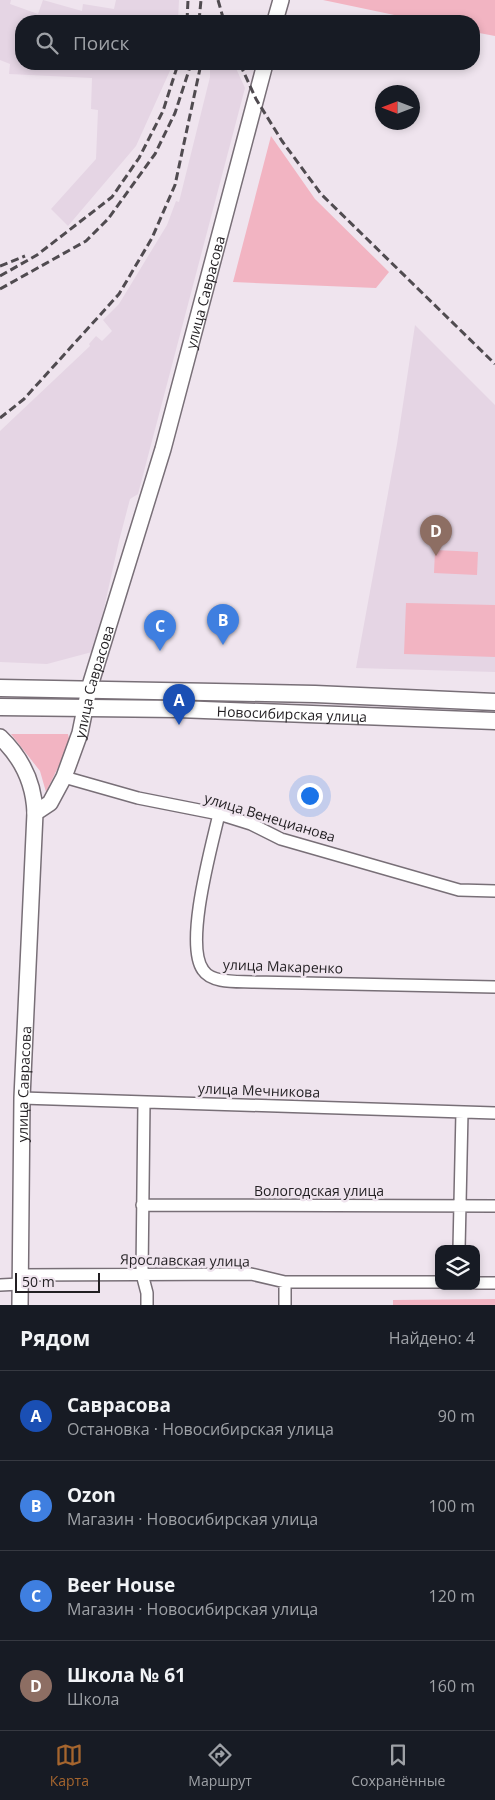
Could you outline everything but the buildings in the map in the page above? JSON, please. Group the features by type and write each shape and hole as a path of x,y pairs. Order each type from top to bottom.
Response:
{"main road":[{"name":"Новосибирская улица","path":"0,688 315,694 495,702"},
{"name":"Новосибирская улица","path":"0,707 188,709 495,721"}],"street":[{"path":"277,15 281,0"},
{"name":"улица Саврасова","path":"20,1305 22,1098 35,813 50,803 64,777 80,733 89,689 164,449 263,70"},
{"path":"0,737 10,747 26,770 34,793 35,813"},
{"name":"улица Венецианова","path":"64,777 138,798 219,814 251,824 280,839 459,890 495,891"},
{"name":"улица Макаренко","path":"219,814 198,912 198,955 203,970 214,978 254,982 495,987"},
{"name":"улица Мечникова","path":"22,1098 495,1113"},
{"path":"144,1102 142,1274 147,1293 147,1305"},
{"path":"459,1245 462,1112"},
{"name":"Вологодская улица","path":"142,1205 495,1206"},
{"name":"Ярославская улица","path":"0,1285 20,1280 142,1274 251,1274 285,1282 435,1282"},
{"path":"285,1282 285,1305"},
{"path":"480,1283 495,1283"}],"shaded area":[{"path":"0,0 11,0 10,4 38,14 43,0 82,11 83,4 114,9 116,0 179,0 178,15 15,15 15,70 170,70 136,146 68,226 51,209 96,159 98,110 91,109 92,78 9,74 10,64 0,60"},
{"path":"323,0 495,0 495,36 480,33 480,15 394,15"},
{"path":"210,70 237,70 245,88 138,494 130,499 96,644 92,652 47,664 0,662 0,431 90,346 89,344 96,336 102,341 112,331 103,320 119,304 167,225 176,201 179,202 210,77"},
{"path":"271,136 315,199 389,272 376,288 233,282"},
{"path":"415,325 495,405 495,672 356,668 397,444"},
{"path":"435,550 478,552 477,575 434,573"},
{"path":"406,603 495,605 495,657 404,654"},
{"path":"11,734 68,734 70,743 46,792 40,771"},
{"path":"495,1299 495,1305 393,1305 393,1300"}],"railway":[{"path":"187,15 188,0"},
{"path":"200,15 201,0"},
{"path":"218,0 222,15"},
{"path":"0,276 37,255 112,197 139,158 163,111 176,70"},
{"path":"0,289 86,241 108,219 155,154 175,113 189,70"},
{"path":"0,418 24,399 119,294 152,238 175,185 200,70"},
{"path":"243,70 256,99 282,141 321,194 495,364"},
{"path":"0,266 25,256"}],"place":[{"name":"Школа № 61","path":"436,556"},
{"name":"Ozon","path":"223,645"},
{"name":"Beer House","path":"160,651"},
{"name":"Саврасова","path":"179,725"}]}
